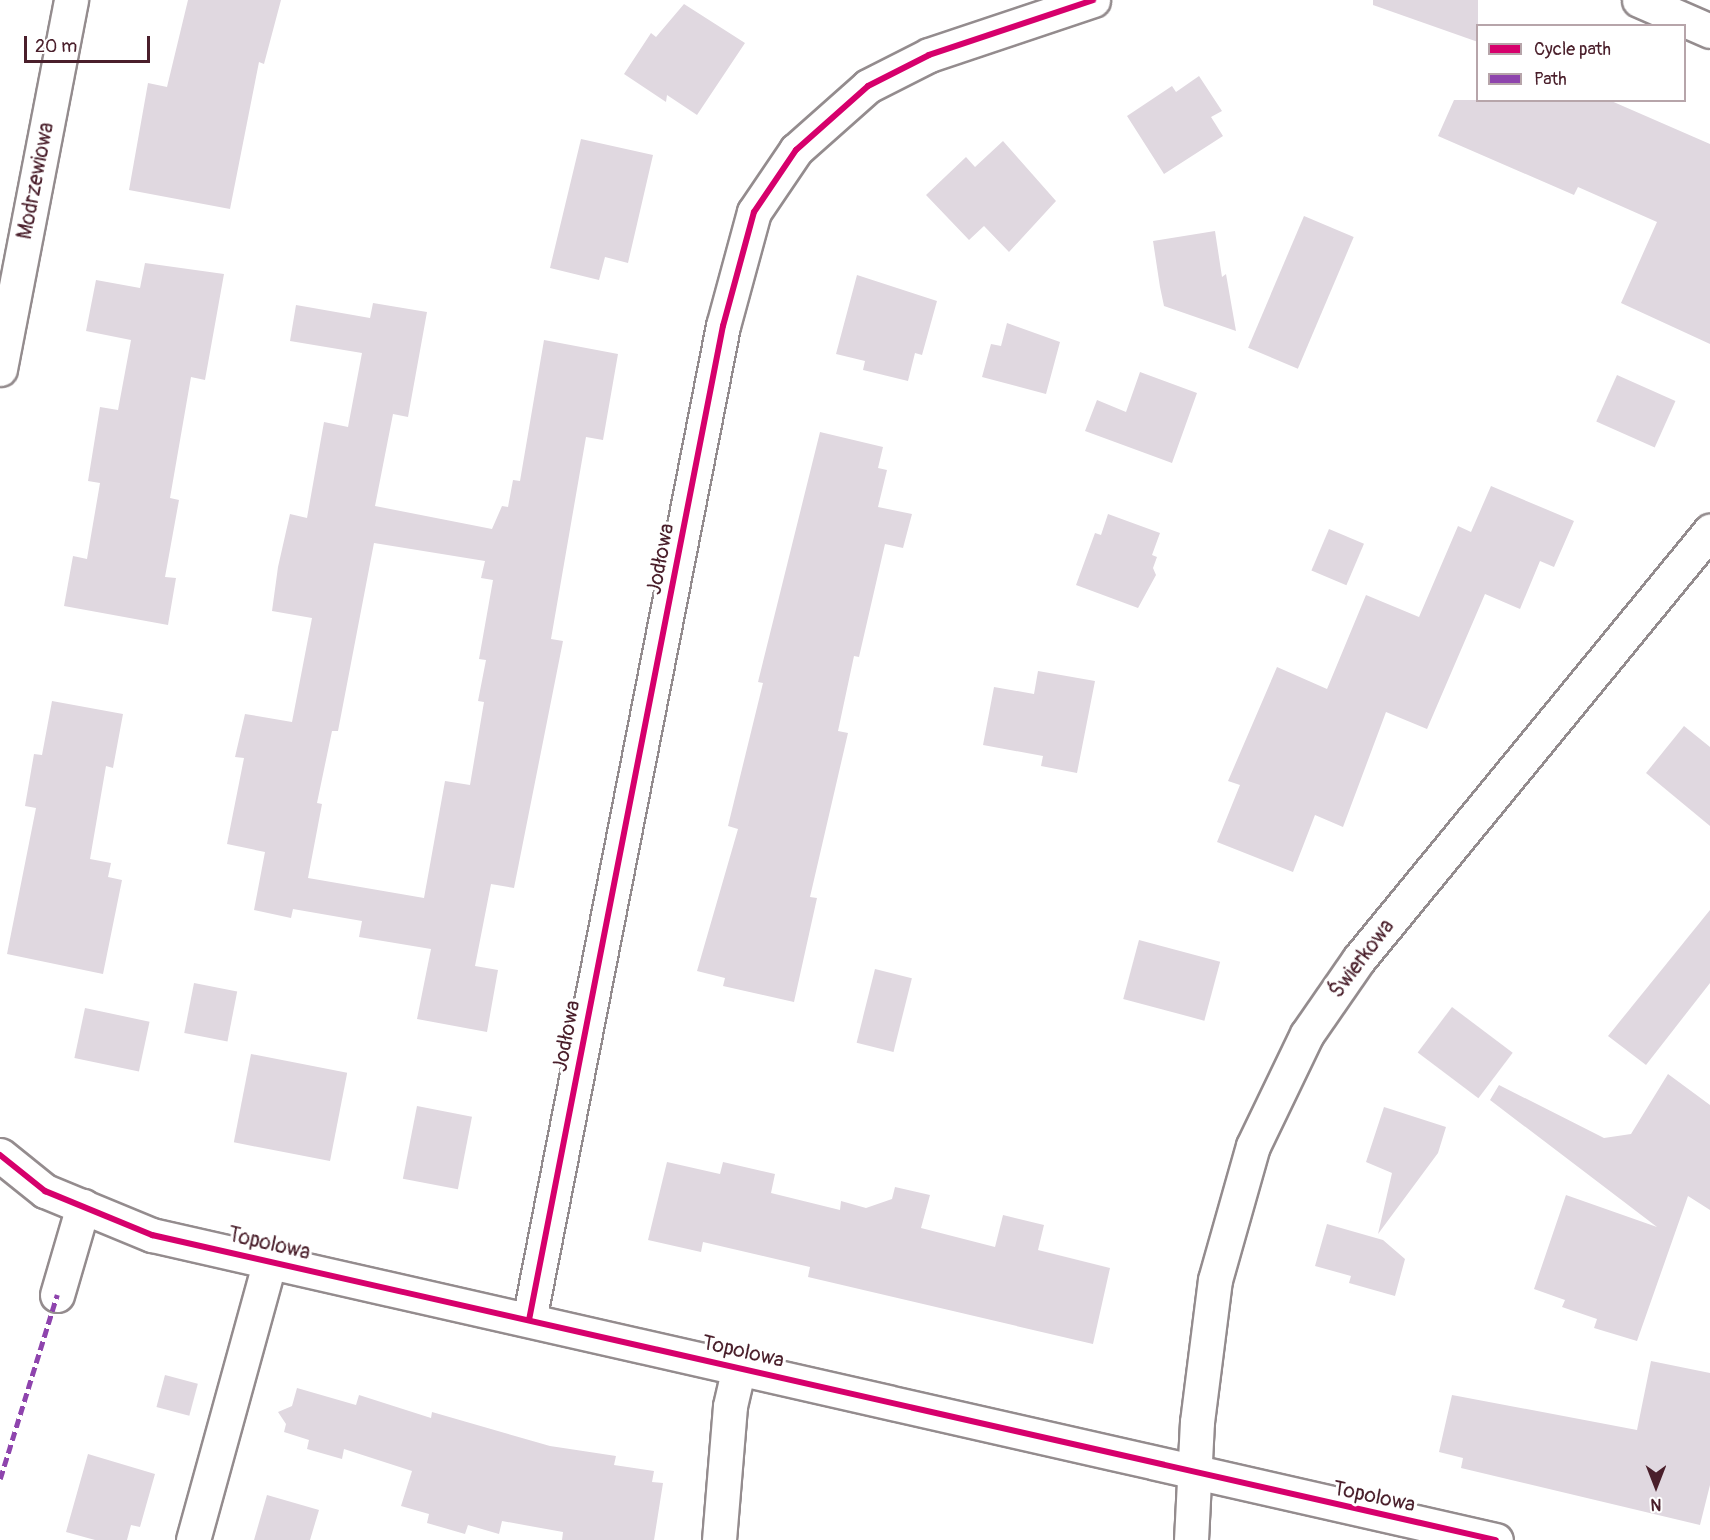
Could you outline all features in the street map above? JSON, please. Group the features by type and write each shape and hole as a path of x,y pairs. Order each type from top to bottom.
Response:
{"street":[{"name":"Modrzewiowa","path":"0,364 70,0"},
{"name":"Jodłowa","path":"529,1320 723,326 754,212 796,150 868,86 929,55 1093,0"},
{"path":"1639,0 1710,31"},
{"name":"Świerkowa","path":"1193,1474 1215,1280 1253,1146 1307,1034 1359,959 1710,531"},
{"name":"Topolowa","path":"0,1155 45,1191 152,1235 740,1368 1193,1474 1496,1540"},
{"path":"57,1295 83,1206"},
{"name":"Topolowa","path":"193,1540 270,1261"},
{"name":"Topolowa","path":"719,1540 730,1406 740,1368"},
{"path":"1191,1540 1193,1474"}],"building":[{"path":"188,0 281,0 264,64 259,62 230,209 129,190 148,83 167,87"},
{"path":"1373,0 1478,0 1476,41 1373,5"},
{"path":"684,4 745,43 697,115 667,95 666,102 624,74 651,33 656,37"},
{"path":"1199,76 1222,111 1211,117 1223,136 1164,174 1127,116 1172,86 1176,92"},
{"path":"1454,100 1614,102 1710,144 1710,344 1621,303 1657,222 1578,187 1574,195 1438,136"},
{"path":"581,139 653,155 628,263 605,257 599,280 550,268"},
{"path":"1003,141 1056,201 1009,252 984,226 969,240 926,195 966,157 975,167"},
{"path":"1304,216 1354,237 1298,369 1248,348"},
{"path":"1215,231 1222,277 1226,274 1236,331 1164,306 1160,287 1153,241"},
{"path":"145,263 224,274 205,380 191,377 170,498 179,500 165,577 176,578 168,625 64,606 73,556 87,559 100,483 88,481 100,407 118,410 131,340 86,331 96,280 140,288"},
{"path":"857,275 937,301 922,355 915,353 908,381 863,370 865,361 836,354"},
{"path":"373,303 427,312 408,417 393,414 375,506 492,529 502,506 508,507 513,480 520,481 544,340 618,354 603,440 586,437 551,639 563,641 514,888 491,884 475,966 498,970 487,1032 417,1019 431,949 359,937 362,921 293,909 291,918 254,910 265,852 227,844 244,758 235,757 245,714 292,722 312,618 272,611 278,567 290,514 307,518 324,422 348,427 362,353 290,341 296,305 370,318","holes":["374,543 485,561 481,578 493,580 479,659 486,660 478,701 484,702 470,785 445,781 424,898 308,878 322,804 317,803 332,731 338,731"]},
{"path":"1007,323 1060,342 1046,394 982,377 991,344 1001,346"},
{"path":"1140,372 1197,393 1172,463 1085,431 1097,400 1126,412"},
{"path":"1617,375 1675,401 1655,448 1596,422"},
{"path":"820,432 883,447 878,468 887,470 878,507 912,514 903,548 885,544 859,657 854,656 838,731 848,733 810,897 817,898 794,1002 723,986 725,978 697,971 738,829 728,826 763,683 758,682"},
{"path":"1491,486 1574,521 1554,567 1540,561 1520,609 1485,594 1427,729 1386,712 1343,827 1315,815 1293,872 1217,842 1240,785 1228,781 1277,667 1327,689 1366,595 1419,617 1458,526 1471,532"},
{"path":"1108,514 1160,533 1152,555 1157,557 1153,568 1156,575 1138,608 1076,585 1095,533 1101,535"},
{"path":"1329,529 1364,544 1346,585 1311,570"},
{"path":"1038,671 1095,681 1077,773 1041,766 1043,756 983,745 994,687 1034,694"},
{"path":"52,701 123,714 113,768 106,766 90,859 111,863 108,877 122,880 103,974 7,954 36,808 25,806 34,754 42,755"},
{"path":"1684,726 1710,747 1710,826 1646,773"},
{"path":"1710,910 1710,983 1646,1065 1608,1036"},
{"path":"1139,940 1220,962 1204,1021 1123,999"},
{"path":"875,969 912,978 893,1052 857,1043"},
{"path":"194,983 237,991 227,1041 184,1033"},
{"path":"1452,1007 1513,1053 1478,1098 1418,1053"},
{"path":"85,1008 150,1022 139,1072 74,1058"},
{"path":"251,1054 347,1073 330,1161 234,1142"},
{"path":"1668,1074 1710,1105 1710,1210 1688,1196 1637,1341 1594,1328 1597,1319 1562,1307 1565,1300 1534,1289 1566,1195 1657,1227 1490,1100 1499,1085 1604,1138 1631,1134"},
{"path":"417,1106 472,1117 458,1189 403,1179"},
{"path":"1384,1107 1446,1127 1438,1153 1378,1234 1392,1173 1366,1162"},
{"path":"667,1162 720,1174 723,1162 775,1174 771,1193 840,1210 841,1201 866,1208 892,1199 895,1187 930,1195 921,1228 995,1247 1003,1215 1044,1225 1038,1250 1110,1268 1093,1344 808,1277 810,1267 703,1242 701,1252 648,1240"},
{"path":"1327,1224 1383,1240 1405,1259 1395,1296 1349,1283 1351,1276 1315,1266"},
{"path":"1651,1361 1710,1373 1710,1485 1700,1525 1461,1468 1463,1458 1439,1452 1452,1395 1637,1430"},
{"path":"165,1375 198,1384 189,1416 156,1407"},
{"path":"297,1388 356,1405 359,1395 431,1418 432,1412 550,1446 616,1456 614,1465 654,1471 652,1482 663,1483 654,1540 562,1540 563,1532 502,1521 499,1534 468,1525 465,1534 427,1523 429,1514 401,1506 412,1471 344,1449 342,1459 307,1449 309,1440 284,1432 286,1424 278,1412 292,1406"},
{"path":"88,1454 155,1474 140,1527 131,1525 127,1540 95,1540 66,1532"},
{"path":"267,1495 319,1510 310,1540 254,1540"}],"marked path":[{"path":"0,1479 57,1295"}],"cycle path":[{"path":"529,1320 723,326 754,212 796,150 868,86 929,55 1093,0"},
{"path":"0,1155 45,1191 152,1235 1496,1540"}]}
